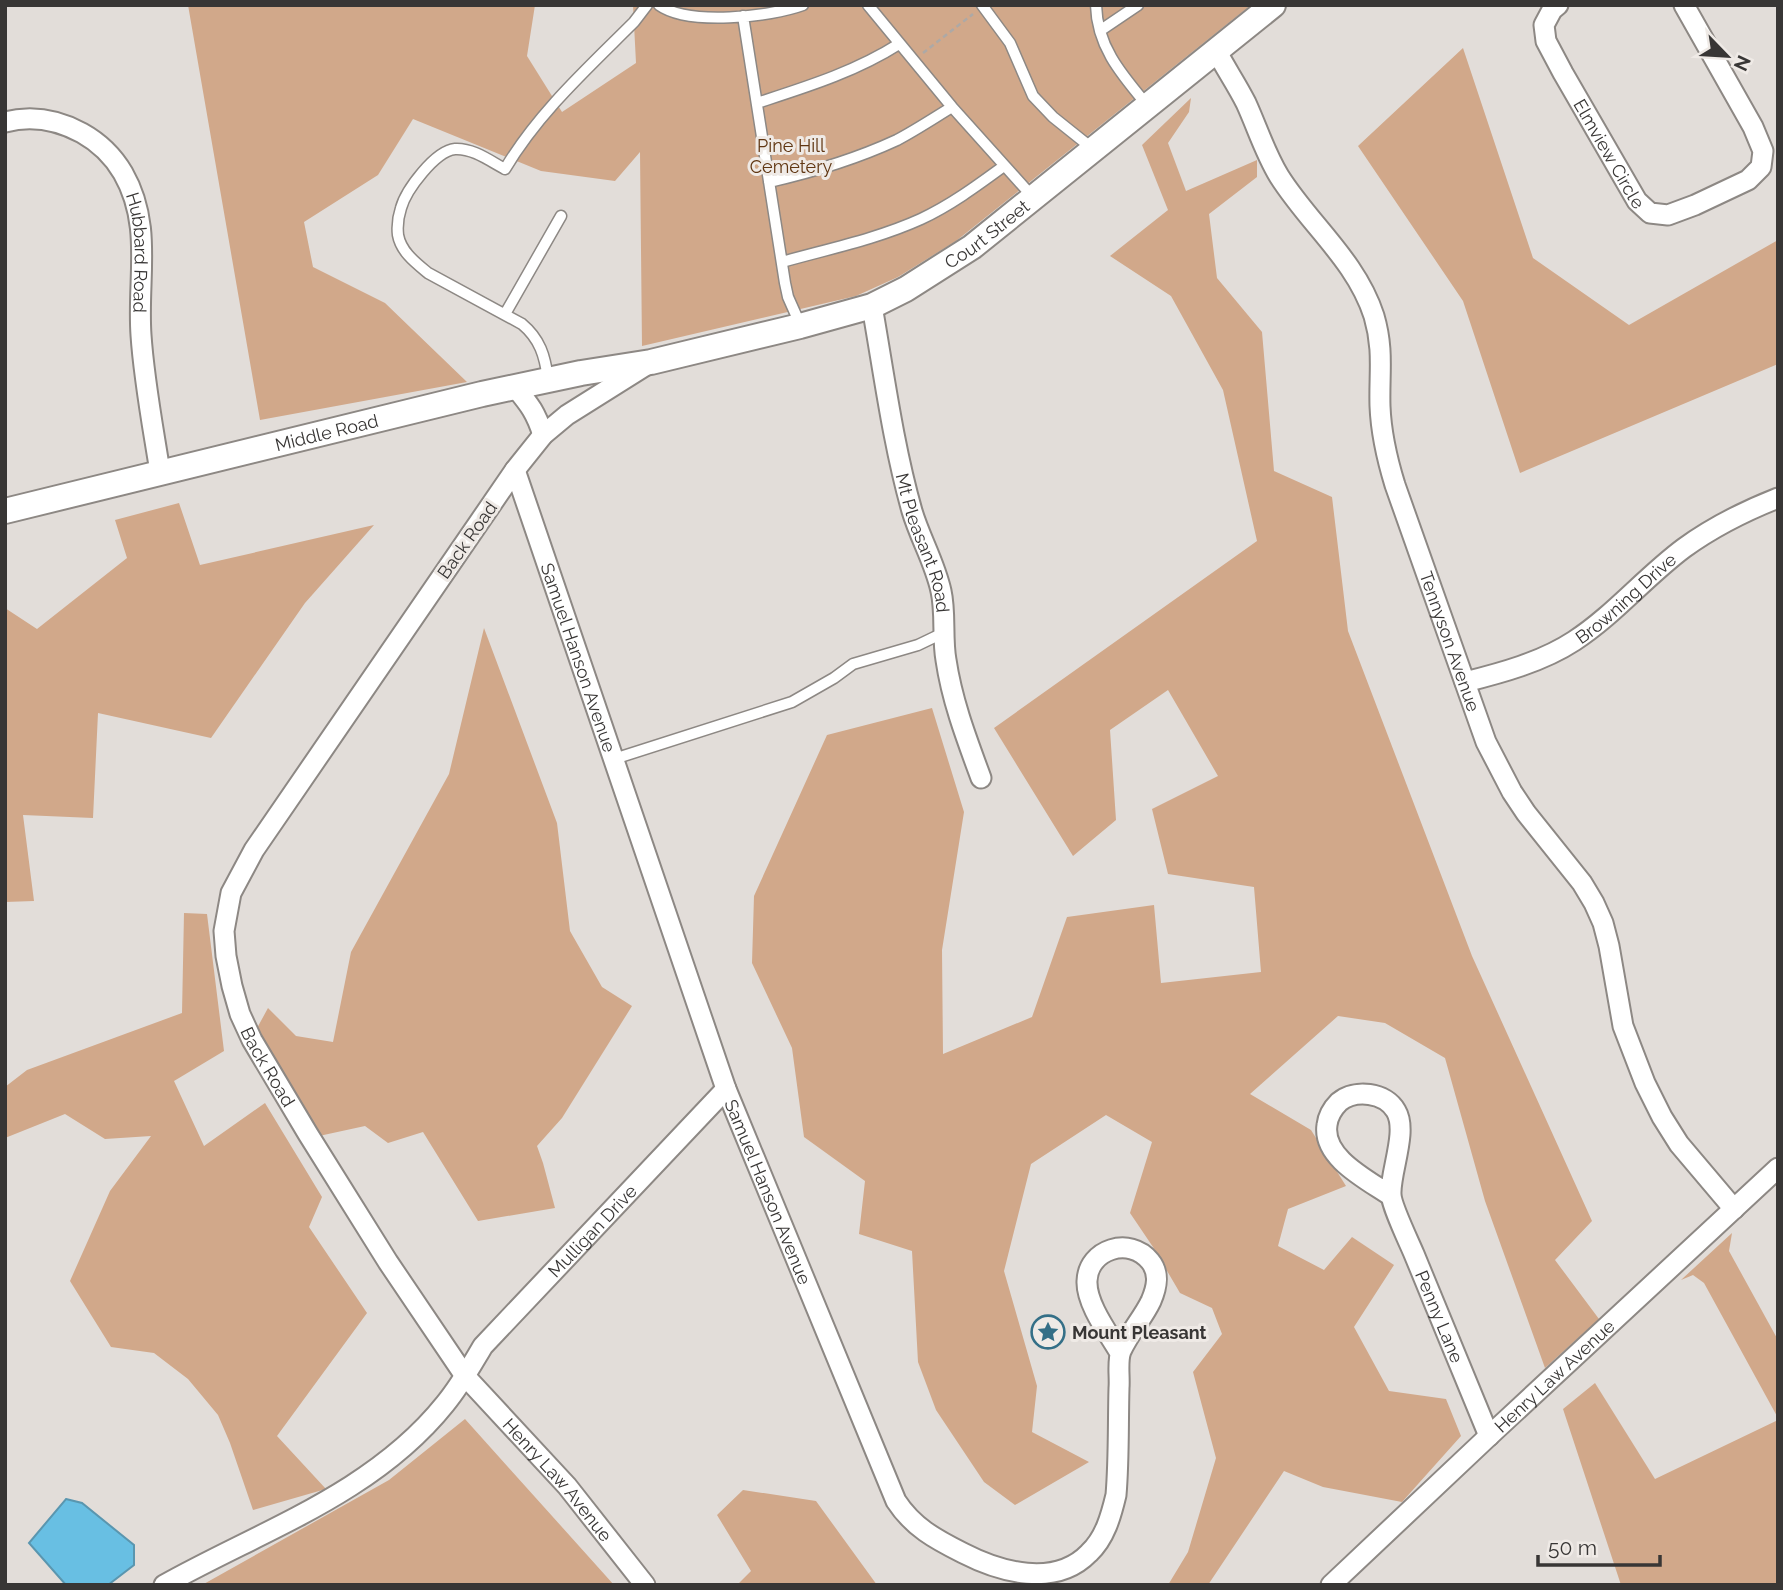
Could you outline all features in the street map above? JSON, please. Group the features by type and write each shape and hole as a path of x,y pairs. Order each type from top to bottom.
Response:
{"street":[{"name":"Court Street","path":"651,362 872,306 906,289 972,247 1273,5"},
{"name":"Elmview Circle","path":"1558,5 1544,24 1546,41 1637,201 1650,213 1668,215 1748,180 1762,167 1763,151 1753,127 1684,5"},
{"name":"Tennyson Avenue","path":"1217,52 1245,101 1279,175 1354,274 1369,304 1381,349 1380,404 1387,457 1486,742 1526,813 1582,883 1594,903 1609,946 1623,1026 1645,1083 1662,1117 1679,1144 1734,1209"},
{"name":"Hubbard Road","path":"5,122 34,117 75,129 106,150 131,187 142,230 142,348 160,472"},
{"name":"Mt Pleasant Road","path":"872,306 912,513 936,572 942,595 943,634 950,682 962,726 981,778"},
{"name":"Middle Road","path":"5,511 482,394 581,373 651,362"},
{"name":"Back Road","path":"466,1376 381,1251 252,1040 240,1014 232,986 224,931 231,893 254,850 515,470 543,435 566,415 651,362"},
{"path":"515,387 537,416 543,435"},
{"name":"Samuel Hanson Avenue","path":"515,470 726,1088 896,1501 904,1514 931,1536 972,1558 991,1566 1026,1574 1060,1570 1088,1555 1106,1529 1116,1495 1120,1353"},
{"name":"Browning Drive","path":"1465,682 1492,676 1573,643 1683,549 1731,518 1778,498"},
{"name":"Mulligan Drive","path":"466,1376 482,1346 726,1088"},
{"path":"1358,1093 1379,1097 1396,1111 1399,1142 1391,1196 1346,1166 1330,1146 1326,1128 1328,1119 1339,1102 1349,1096 1358,1093"},
{"name":"Henry Law Avenue","path":"1331,1585 1778,1168"},
{"name":"Penny Lane","path":"1391,1196 1489,1436"},
{"path":"1125,1247 1146,1256 1157,1273 1157,1284 1147,1310 1120,1353 1093,1306 1087,1282 1089,1270 1095,1260 1114,1248 1125,1247"},
{"path":"164,1585 305,1513 355,1484 418,1433 466,1376"},
{"name":"Henry Law Avenue","path":"466,1376 567,1486 645,1585"}],"lane":[{"path":"548,380 546,360 532,332 505,314 428,273 414,262 398,238 401,206 422,173 450,149 464,149 505,169 535,125 647,5"},
{"path":"659,5 676,14 702,18 769,13 803,5"},
{"path":"868,5 913,61 1033,198"},
{"path":"1096,5 1096,14 1109,55 1147,106"},
{"path":"1101,30 1138,5"},
{"path":"982,6 1010,43 1033,96 1093,149"},
{"path":"743,16 788,297 800,326"},
{"path":"757,103 825,80 899,44"},
{"path":"769,182 868,152 920,127 953,107"},
{"path":"782,262 904,226 944,207 1004,166"},
{"path":"505,314 561,216"},
{"path":"614,759 792,702 853,664 918,645 943,634"}],"path":[{"path":"913,61 982,6"}],"green space":[{"name":"Pine Hill Cemetery","path":"188,5 535,5 527,56 562,112 636,63 633,5 1251,5 956,241 898,277 856,296 642,346 640,152 615,181 541,171 413,119 378,175 304,222 313,267 385,303 467,382 260,420"},
{"path":"1463,48 1533,258 1629,325 1778,240 1778,364 1520,473 1463,301 1358,146"},
{"path":"1191,98 1189,112 1168,143 1186,191 1257,160 1257,177 1209,214 1217,278 1262,332 1274,471 1332,497 1348,631 1472,956 1592,1221 1555,1260 1599,1319 1545,1368 1485,1201 1445,1058 1385,1023 1338,1016 1250,1094 1311,1130 1346,1186 1288,1209 1278,1246 1324,1270 1352,1237 1394,1265 1354,1327 1389,1391 1446,1399 1461,1436 1402,1502 1323,1487 1284,1471 1208,1585 1168,1585 1188,1552 1216,1458 1193,1372 1222,1334 1212,1308 1180,1293 1130,1213 1152,1142 1106,1115 1031,1164 1004,1271 1037,1386 1032,1432 1089,1462 1015,1505 984,1482 936,1410 918,1362 912,1251 859,1234 865,1181 804,1137 792,1048 752,963 754,896 827,735 932,708 964,812 942,950 943,1054 1032,1017 1067,917 1154,905 1161,983 1261,972 1254,887 1168,874 1152,809 1218,776 1168,690 1110,730 1116,820 1073,856 994,728 1257,541 1223,390 1171,296 1110,256 1168,210 1142,145"},
{"path":"179,503 200,565 374,525 305,603 211,738 98,713 93,818 23,815 34,901 5,902 5,608 37,629 127,558 115,520"},
{"path":"484,628 557,823 570,931 602,987 632,1006 562,1118 537,1146 555,1208 478,1221 423,1132 388,1143 365,1126 319,1136 256,1030 268,1008 296,1036 333,1042 351,952 449,774"},
{"path":"184,913 207,914 224,1051 174,1081 204,1146 265,1103 322,1197 309,1227 367,1313 277,1436 326,1489 253,1510 218,1415 188,1379 154,1353 111,1347 70,1281 110,1191 151,1136 105,1139 65,1114 5,1138 5,1087 27,1070 182,1013"},
{"path":"1732,1233 1729,1251 1778,1340 1778,1418 1704,1283 1693,1275 1681,1280"},
{"path":"1595,1383 1655,1479 1778,1420 1778,1585 1621,1585 1563,1409"},
{"path":"465,1419 614,1585 202,1585 389,1480"},
{"path":"743,1490 816,1501 877,1585 737,1585 751,1571 717,1515"}],"water":[{"path":"66,1499 82,1503 134,1545 134,1565 108,1585 66,1585 29,1543"}],"place":[{"name":"Mount Pleasant","path":"1048,1332"}]}
